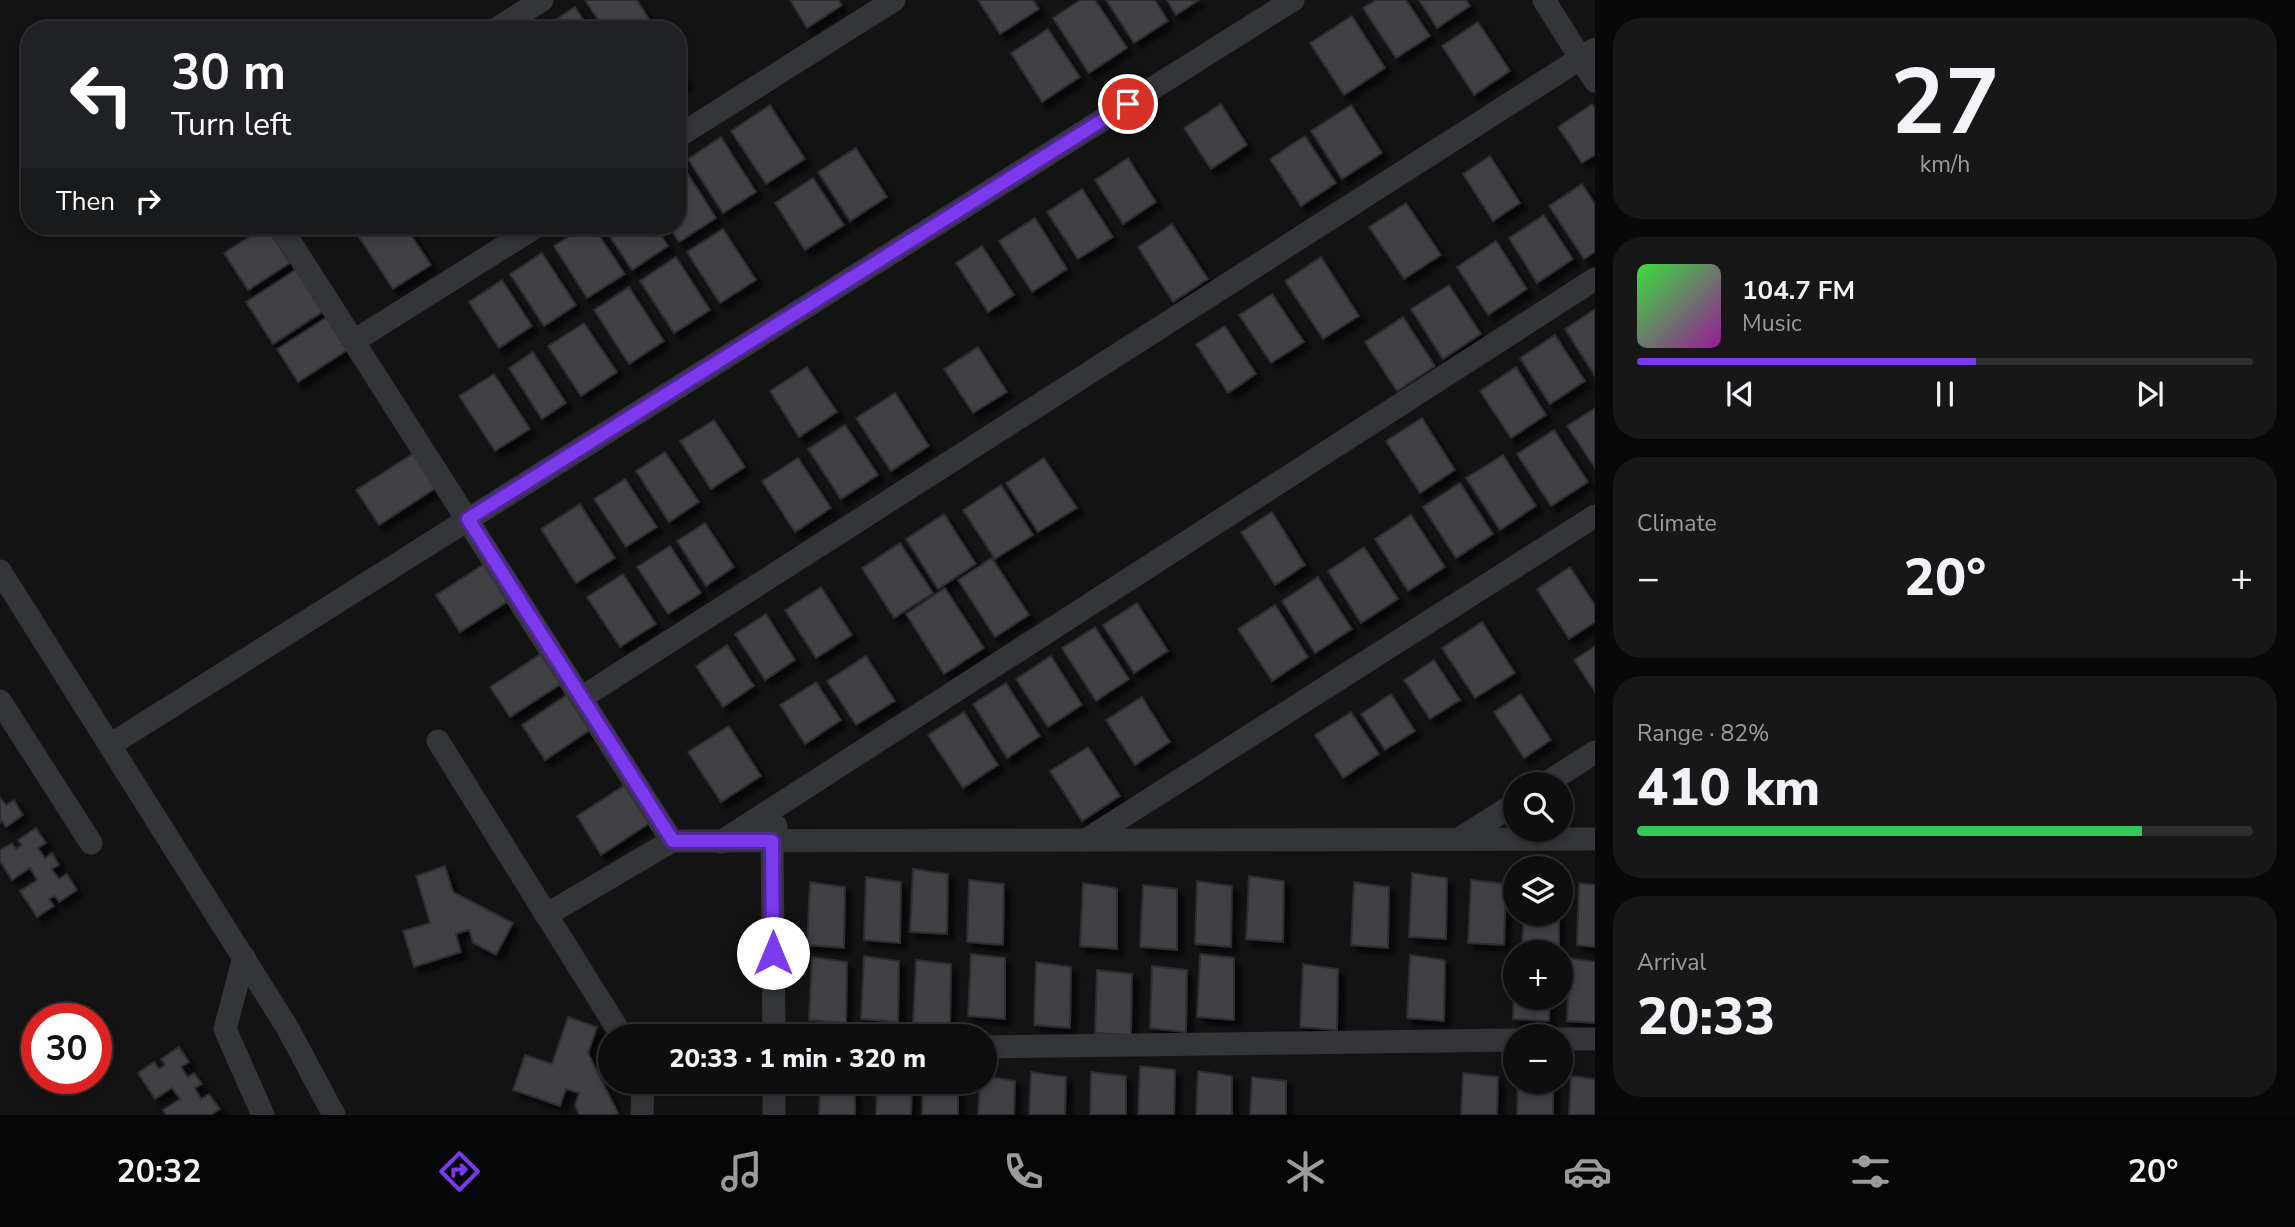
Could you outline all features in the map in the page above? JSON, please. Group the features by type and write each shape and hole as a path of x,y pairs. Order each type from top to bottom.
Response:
{"street":[{"path":"509,21 542,0"},
{"path":"686,131 894,0"},
{"path":"110,745 1293,0"},
{"path":"1544,0 1588,53 1595,81"},
{"path":"581,698 1588,53"},
{"path":"286,235 673,841"},
{"path":"354,341 523,235"},
{"path":"721,842 1595,279"},
{"path":"1086,840 1595,516"},
{"path":"0,571 287,1027 334,1115"},
{"path":"0,701 91,843"},
{"path":"438,741 614,1024"},
{"path":"1564,772 1595,752"},
{"path":"774,1024 772,841 782,802"},
{"path":"1459,839 1503,811"},
{"path":"546,915 673,841 1595,839"},
{"path":"244,957 225,1029 263,1115"},
{"path":"1573,1039 1595,1039"},
{"path":"997,1047 1503,1040"},
{"path":"642,1115 643,1094"},
{"path":"774,1094 774,1115"}],"building":[{"path":"585,0 637,0 650,21 599,21"},
{"path":"790,0 838,0 842,5 807,28"},
{"path":"978,0 1033,0 1039,9 1000,34"},
{"path":"1080,0 1095,0 1127,48 1089,73 1053,18"},
{"path":"1106,0 1155,0 1168,21 1134,43"},
{"path":"1167,0 1199,0 1176,15"},
{"path":"1376,0 1406,0 1430,36 1396,58 1363,8"},
{"path":"1419,0 1466,0 1470,6 1437,28"},
{"path":"575,7 584,21 554,21"},
{"path":"1352,16 1385,68 1344,95 1310,43"},
{"path":"1478,22 1510,71 1474,95 1442,46"},
{"path":"1048,29 1080,77 1042,102 1011,53"},
{"path":"1221,104 1247,145 1211,169 1184,128"},
{"path":"1592,104 1595,108 1595,155 1582,163 1558,127"},
{"path":"770,105 805,159 766,184 731,131"},
{"path":"1351,105 1382,153 1342,179 1311,131"},
{"path":"1305,136 1336,183 1301,206 1270,159"},
{"path":"721,137 756,192 723,213 688,159"},
{"path":"856,148 887,197 850,221 818,172"},
{"path":"1490,156 1520,203 1493,221 1463,174"},
{"path":"1128,158 1156,202 1123,224 1095,180"},
{"path":"686,171 716,218 679,242 675,235 686,235"},
{"path":"813,178 844,225 805,250 775,203"},
{"path":"1582,184 1595,204 1595,252 1584,259 1549,206"},
{"path":"1082,189 1113,237 1078,259 1047,212"},
{"path":"1406,203 1441,255 1404,279 1369,227"},
{"path":"1544,215 1573,259 1537,283 1509,238"},
{"path":"1035,218 1067,269 1032,292 999,241"},
{"path":"1172,224 1208,279 1173,302 1138,247"},
{"path":"723,229 756,280 720,303 687,252"},
{"path":"252,235 272,235 290,263 248,290 224,253"},
{"path":"358,235 411,235 431,265 393,289"},
{"path":"571,235 599,235 625,274 587,298 554,246"},
{"path":"609,235 661,235 668,246 632,270"},
{"path":"1496,241 1527,289 1488,315 1457,267"},
{"path":"982,246 1014,295 988,312 956,263"},
{"path":"542,253 576,305 544,326 510,274"},
{"path":"676,257 710,310 674,333 640,281"},
{"path":"1321,257 1359,316 1323,339 1285,281"},
{"path":"303,265 330,307 273,344 246,302"},
{"path":"502,280 532,326 499,348 469,302"},
{"path":"1449,285 1481,334 1443,359 1411,309"},
{"path":"629,287 664,341 629,364 594,310"},
{"path":"1272,294 1304,342 1271,363 1239,315"},
{"path":"1595,309 1595,376 1565,329"},
{"path":"327,317 349,349 298,382 277,349"},
{"path":"1403,317 1435,366 1397,391 1365,342"},
{"path":"584,323 617,372 581,396 548,346"},
{"path":"1225,326 1256,374 1228,393 1196,344"},
{"path":"1555,335 1585,381 1550,404 1520,358"},
{"path":"978,347 1007,392 973,413 944,369"},
{"path":"533,352 566,403 542,419 509,368"},
{"path":"807,367 837,412 799,437 770,391"},
{"path":"1516,367 1546,415 1511,438 1480,391"},
{"path":"494,374 530,429 495,451 459,396"},
{"path":"895,393 929,446 891,471 856,418"},
{"path":"1595,408 1595,468 1567,426"},
{"path":"1422,418 1455,470 1420,493 1386,441"},
{"path":"714,420 745,467 711,489 680,441"},
{"path":"845,425 878,475 841,499 808,449"},
{"path":"1554,430 1588,482 1551,506 1517,454"},
{"path":"665,452 699,502 669,522 636,471"},
{"path":"414,453 436,488 379,525 356,490"},
{"path":"1503,455 1536,506 1500,530 1466,478"},
{"path":"798,458 831,508 795,532 762,481"},
{"path":"1044,458 1077,508 1038,532 1006,483"},
{"path":"625,479 657,527 626,547 594,499"},
{"path":"1460,483 1493,534 1456,558 1423,507"},
{"path":"1001,485 1033,535 995,559 963,510"},
{"path":"580,504 615,558 576,583 541,529"},
{"path":"1272,512 1305,565 1275,585 1241,532"},
{"path":"944,514 976,564 938,589 906,539"},
{"path":"1411,515 1445,567 1408,591 1375,539"},
{"path":"705,523 734,567 706,586 677,541"},
{"path":"900,543 933,593 894,618 862,568"},
{"path":"670,546 701,593 668,614 637,567"},
{"path":"1364,547 1398,599 1361,623 1328,571"},
{"path":"992,558 1029,615 995,637 958,580"},
{"path":"486,563 510,600 460,632 436,595"},
{"path":"1570,567 1595,605 1595,622 1569,639 1537,589"},
{"path":"623,574 656,624 620,647 587,597"},
{"path":"1318,577 1352,629 1315,653 1282,601"},
{"path":"821,587 852,635 816,658 785,610"},
{"path":"945,588 984,648 944,674 906,614"},
{"path":"1137,603 1168,651 1134,673 1103,625"},
{"path":"1275,605 1308,657 1272,681 1238,629"},
{"path":"766,614 795,660 765,680 735,634"},
{"path":"1482,622 1515,673 1475,698 1442,648"},
{"path":"1095,627 1129,679 1096,701 1062,648"},
{"path":"727,645 754,686 723,707 696,666"},
{"path":"1595,646 1595,692 1574,660"},
{"path":"544,652 564,682 510,717 490,687"},
{"path":"866,656 895,701 856,725 827,681"},
{"path":"1051,656 1082,705 1048,727 1016,679"},
{"path":"1434,660 1460,700 1430,719 1404,680"},
{"path":"816,682 841,720 805,744 780,705"},
{"path":"1006,683 1040,736 1007,758 973,704"},
{"path":"573,691 596,726 545,760 522,725"},
{"path":"1391,694 1415,731 1385,750 1361,714"},
{"path":"1521,694 1551,740 1524,758 1494,712"},
{"path":"1142,697 1170,742 1135,765 1106,720"},
{"path":"964,712 998,765 963,788 928,735"},
{"path":"1351,712 1379,754 1343,778 1315,735"},
{"path":"729,726 761,776 721,802 688,752"},
{"path":"1088,747 1120,796 1082,821 1050,771"},
{"path":"628,783 653,821 601,855 577,816"},
{"path":"0,797 6,805 14,800 23,815 6,827 2,821 0,823"},
{"path":"36,828 46,843 38,848 45,858 52,853 59,865 52,869 59,879 67,874 77,890 59,902 55,896 49,899 54,906 37,917 20,891 37,880 30,868 12,880 0,861 0,850 12,843 16,849 22,845 18,840"},
{"path":"445,866 453,892 513,923 496,955 473,943 469,930 456,934 461,952 414,967 403,931 430,923 416,876"},
{"path":"913,869 948,874 947,934 910,932"},
{"path":"1412,873 1447,878 1446,939 1409,937"},
{"path":"1249,876 1284,881 1283,942 1246,939"},
{"path":"866,877 901,882 900,943 864,940"},
{"path":"969,880 1004,884 1003,945 967,942"},
{"path":"1471,880 1503,884 1503,945 1468,943"},
{"path":"1197,881 1232,886 1231,947 1195,944"},
{"path":"810,882 845,887 844,948 807,945"},
{"path":"1354,882 1389,887 1388,948 1351,945"},
{"path":"1083,883 1117,888 1117,949 1080,946"},
{"path":"1579,883 1595,885 1595,947 1577,945"},
{"path":"1143,885 1177,889 1177,950 1140,947"},
{"path":"1523,926 1559,926 1559,940 1522,940"},
{"path":"971,954 1005,958 1005,1019 968,1016"},
{"path":"1200,954 1234,958 1234,1020 1197,1017"},
{"path":"1410,955 1445,960 1444,1021 1407,1018"},
{"path":"864,956 899,961 898,1022 861,1019"},
{"path":"812,957 847,962 846,1023 809,1020"},
{"path":"1573,959 1595,962 1595,1023 1567,1021 1567,1010 1573,1010"},
{"path":"916,960 951,964 950,1024 913,1023"},
{"path":"1036,962 1071,967 1070,1028 1034,1025"},
{"path":"1303,964 1338,969 1337,1030 1300,1027"},
{"path":"1152,966 1187,970 1186,1032 1150,1028"},
{"path":"1097,970 1132,974 1131,1035 1095,1033"},
{"path":"1513,1010 1549,1010 1549,1021 1513,1019"},
{"path":"568,1017 597,1027 588,1053 598,1073 598,1094 608,1094 618,1113 579,1115 575,1106 579,1093 566,1089 560,1106 513,1090 525,1055 552,1064"},
{"path":"179,1047 189,1062 181,1067 188,1077 194,1073 202,1084 195,1088 201,1099 209,1094 220,1109 211,1115 166,1115 163,1110 180,1099 172,1088 155,1099 138,1073 154,1062 159,1069 165,1065 161,1059"},
{"path":"1140,1066 1175,1070 1174,1115 1138,1115"},
{"path":"1198,1071 1232,1076 1232,1115 1196,1115"},
{"path":"1031,1072 1066,1077 1065,1115 1029,1115"},
{"path":"1091,1072 1126,1076 1126,1115 1090,1115"},
{"path":"1463,1073 1498,1077 1497,1115 1461,1115"},
{"path":"1573,1076 1595,1079 1595,1115 1569,1115"},
{"path":"1252,1077 1286,1081 1286,1115 1250,1115"},
{"path":"997,1078 1015,1081 1014,1115 978,1115 979,1094 997,1094"},
{"path":"820,1094 855,1094 855,1115 819,1115"},
{"path":"877,1094 912,1094 911,1115 876,1115"},
{"path":"923,1094 958,1094 958,1115 922,1115"},
{"path":"1518,1094 1553,1094 1553,1115 1517,1115"}],"route":[{"path":"773,953 772,841 673,841 468,519 1128,104"}]}
